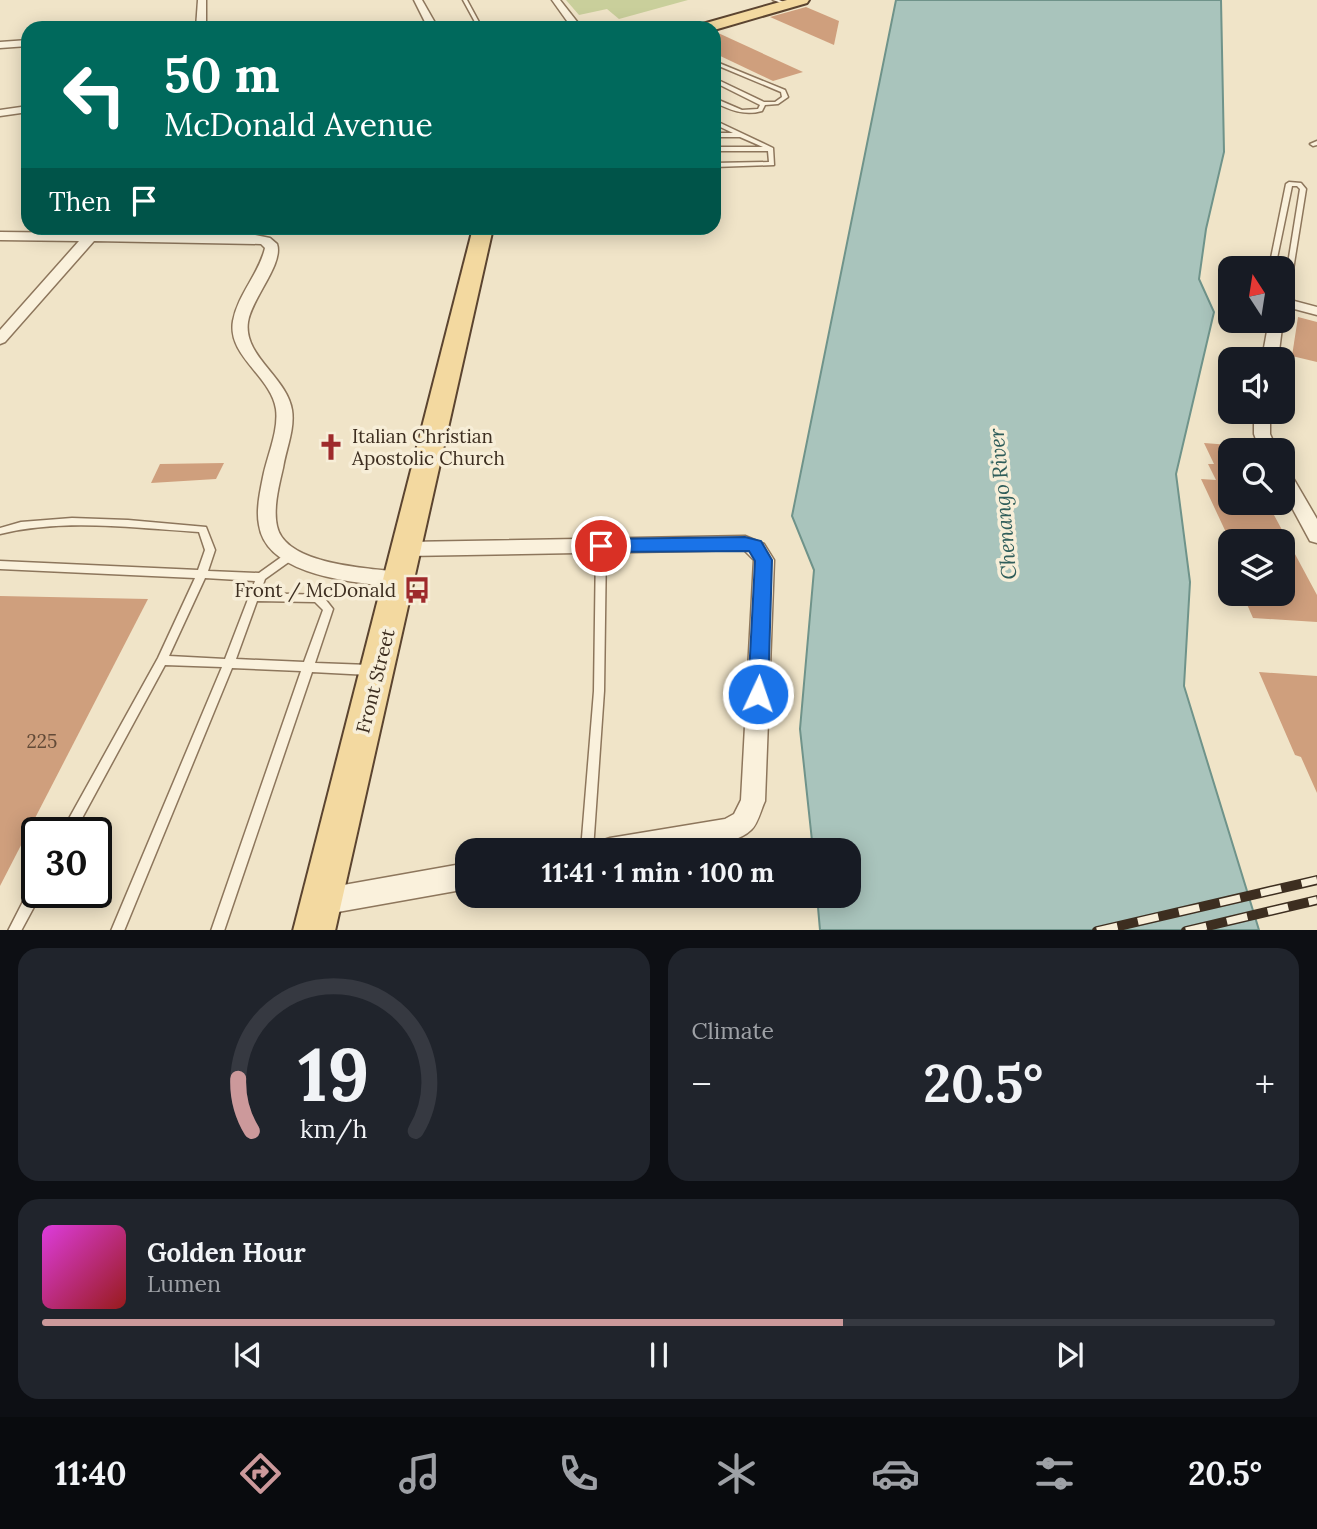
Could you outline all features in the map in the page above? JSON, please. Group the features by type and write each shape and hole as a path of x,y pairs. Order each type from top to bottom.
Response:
{"main road":[{"path":"721,22 781,2 802,0"},
{"name":"Front Street","path":"318,916 481,235"}],"street":[{"path":"201,21 202,0"},
{"path":"418,0 429,21"},
{"path":"556,0 572,21"},
{"path":"0,45 21,44"},
{"path":"0,113 21,110"},
{"path":"0,236 24,235"},
{"path":"0,339 91,235"},
{"path":"172,235 251,238 265,241 272,247 271,258 245,309 240,332 246,346 278,386 284,412 269,492 268,527 274,541 290,556 321,567 400,580"},
{"path":"1295,305 1317,311"},
{"path":"1295,497 1317,536"},
{"path":"407,549 745,543 755,546 764,560 752,801 743,822 728,830 681,838"},
{"path":"318,916 455,879"}],"lane":[{"path":"465,0 477,21"},
{"path":"721,65 783,91 785,97 776,103 764,104 721,83"},
{"path":"721,104 738,112 751,113 760,110 764,104"},
{"path":"721,125 771,149"},
{"path":"721,135 745,135"},
{"path":"721,149 771,149"},
{"path":"721,165 772,164 771,149"},
{"path":"1274,256 1289,186 1293,183 1299,184 1303,189 1292,256"},
{"path":"0,531 22,523 104,523 203,529 210,551 162,660 77,817"},
{"path":"588,838 599,691 601,546"},
{"path":"117,930 229,663 261,577 290,556"},
{"path":"0,565 261,577"},
{"path":"217,930 328,609 318,598 253,597"},
{"path":"162,660 377,671"},
{"path":"14,930 26,908"}],"green space":[{"path":"566,0 688,0 619,19 607,9 579,15"}],"water":[{"name":"Chenango River","path":"896,0 1221,0 1224,152 1206,229 1199,279 1214,312 1176,474 1190,582 1184,686 1259,930 820,930 818,908 861,908 861,838 812,838 800,729 814,570 792,516"}],"building":[{"path":"806,7 839,21 834,45 770,17"},
{"path":"721,34 803,72 773,81 721,56"},
{"path":"1298,317 1317,322 1317,362 1295,357 1293,347"},
{"path":"1204,443 1218,444 1218,515 1274,515 1282,529 1224,529 1201,479 1216,480 1208,464 1214,464"},
{"path":"224,463 216,479 151,483 160,464"},
{"path":"1295,554 1317,595 1317,622 1253,618 1248,606 1295,606"},
{"path":"0,596 148,599 36,817 21,817 21,845 0,886"},
{"path":"1259,672 1317,676 1317,793 1301,757 1295,755"}],"railway":[{"path":"1101,930 1317,880"},
{"path":"1190,930 1317,900"}],"place":[{"name":"Italian Christian Apostolic Church","path":"331,447"},
{"name":"Front / McDonald","path":"417,590"}],"route":[{"path":"601,546 745,543 755,546 764,560 758,694"}]}
